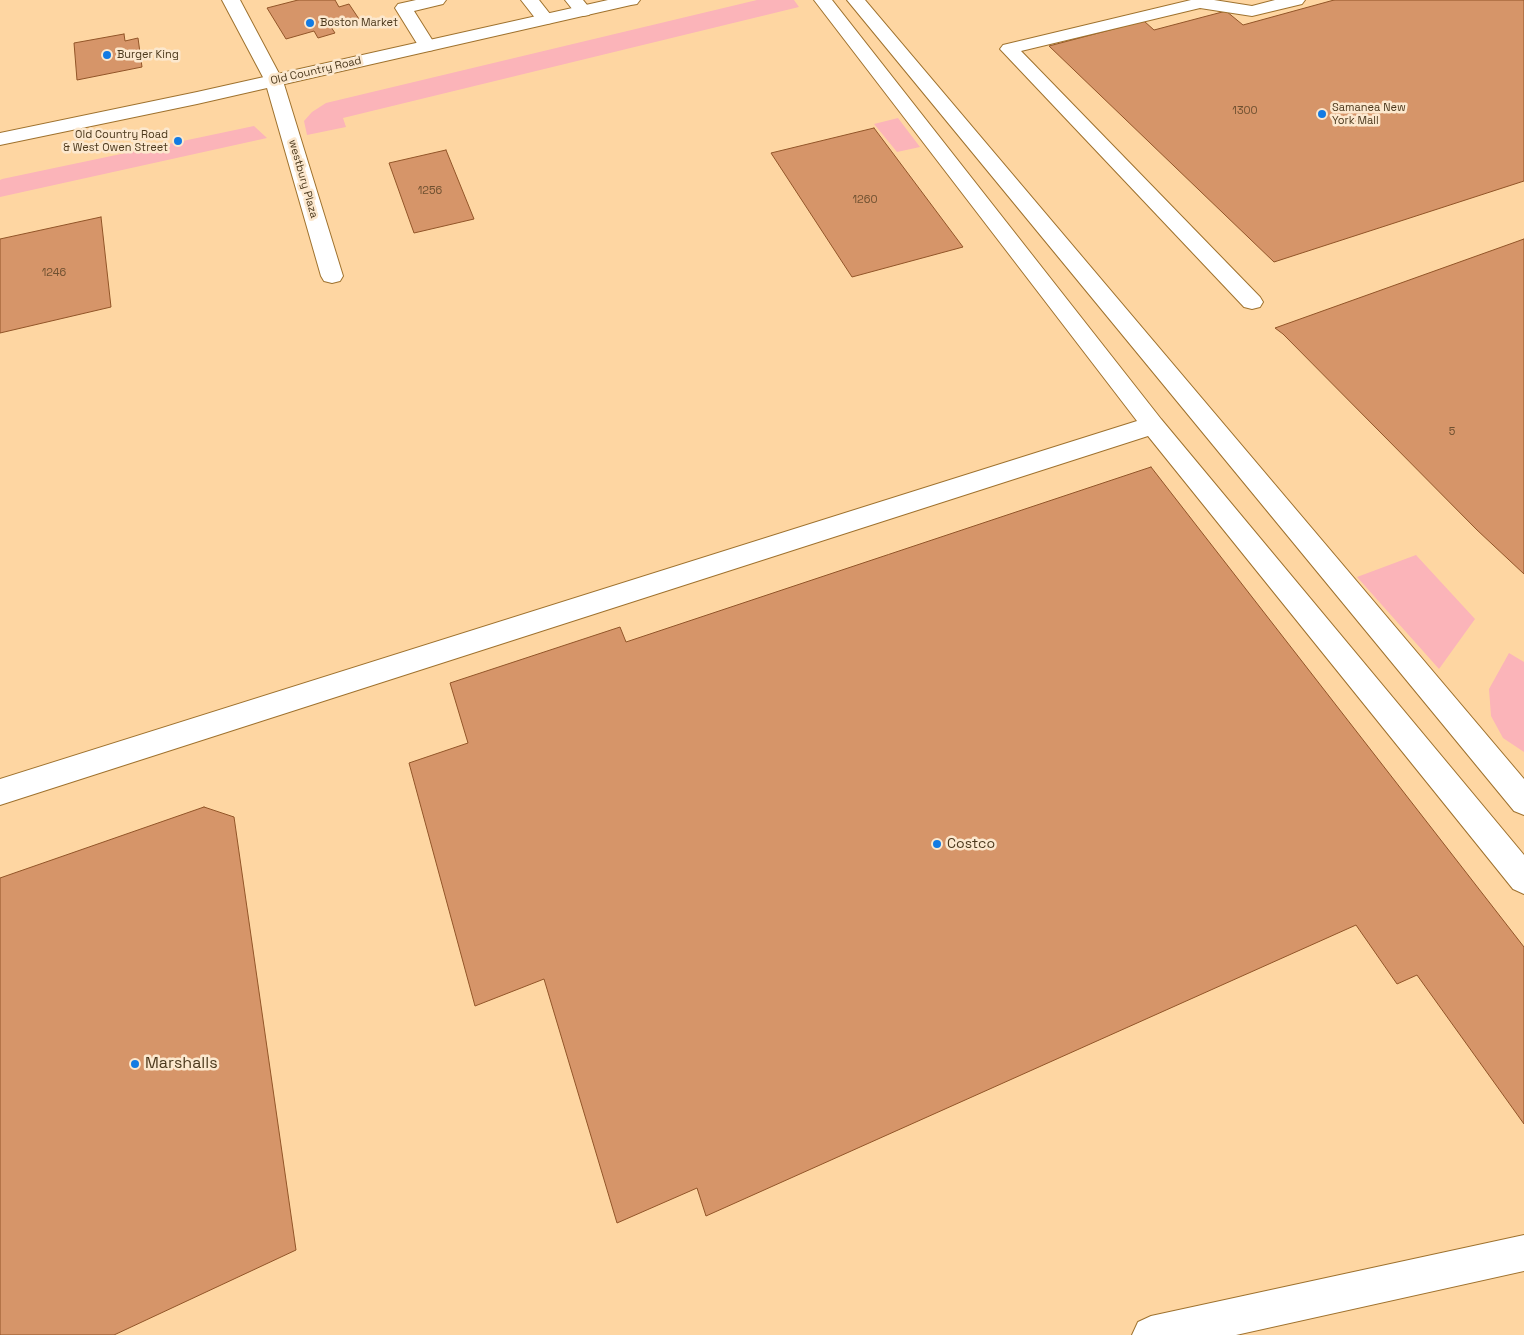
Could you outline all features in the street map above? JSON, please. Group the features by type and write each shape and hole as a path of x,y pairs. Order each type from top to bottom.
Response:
{"main road":[{"name":"westbury Plaza","path":"231,0 274,81 332,276"},
{"path":"427,46 404,8 437,0"},
{"path":"530,0 545,19"},
{"name":"Old Country Road","path":"0,139 274,81 545,19 579,5 630,0"},
{"path":"823,0 1153,425 1524,879"},
{"path":"856,0 1524,802"},
{"path":"1252,302 1009,49 1200,3 1252,11 1296,0"},
{"path":"0,792 1153,425"},
{"path":"1151,1335 1524,1252"}],"shaded area":[{"path":"757,0 794,0 799,7 343,118 346,127 307,135 304,121 312,112 326,103"},
{"path":"898,118 920,147 897,152 874,124"},
{"path":"254,126 267,138 0,197 0,180 2,179"},
{"path":"1416,555 1475,619 1439,669 1357,577"},
{"path":"1509,653 1524,662 1524,752 1503,738 1491,716 1489,689"}],"building":[{"name":"Boston Market","path":"298,0 335,0 339,7 349,4 359,19 331,27 335,33 318,38 314,31 286,39 267,8"},
{"name":"Samanea New York Mall","path":"1334,0 1524,0 1524,181 1274,262 1049,46 1144,21 1154,30 1226,11 1243,25"},
{"name":"Burger King","path":"124,34 125,41 138,38 142,67 77,80 74,43"},
{"path":"874,128 963,247 852,277 771,153"},
{"path":"446,150 474,219 414,233 389,163"},
{"path":"101,217 111,307 0,333 0,239"},
{"path":"1524,239 1524,574 1477,530 1275,328"},
{"name":"Costco","path":"1151,467 1524,947 1524,1124 1417,975 1397,984 1356,925 706,1216 697,1188 617,1223 544,979 475,1006 409,763 468,743 450,683 620,627 626,642"},
{"name":"Marshalls","path":"204,807 234,817 296,1250 114,1335 0,1335 0,878"}],"place":[{"name":"Boston Market","path":"310,23"},
{"name":"Burger King","path":"107,55"},
{"name":"Samanea New York Mall","path":"1322,114"},
{"name":"Old Country Road & West Owen Street","path":"178,141"},
{"name":"Costco","path":"937,844"},
{"name":"Marshalls","path":"135,1064"}]}
